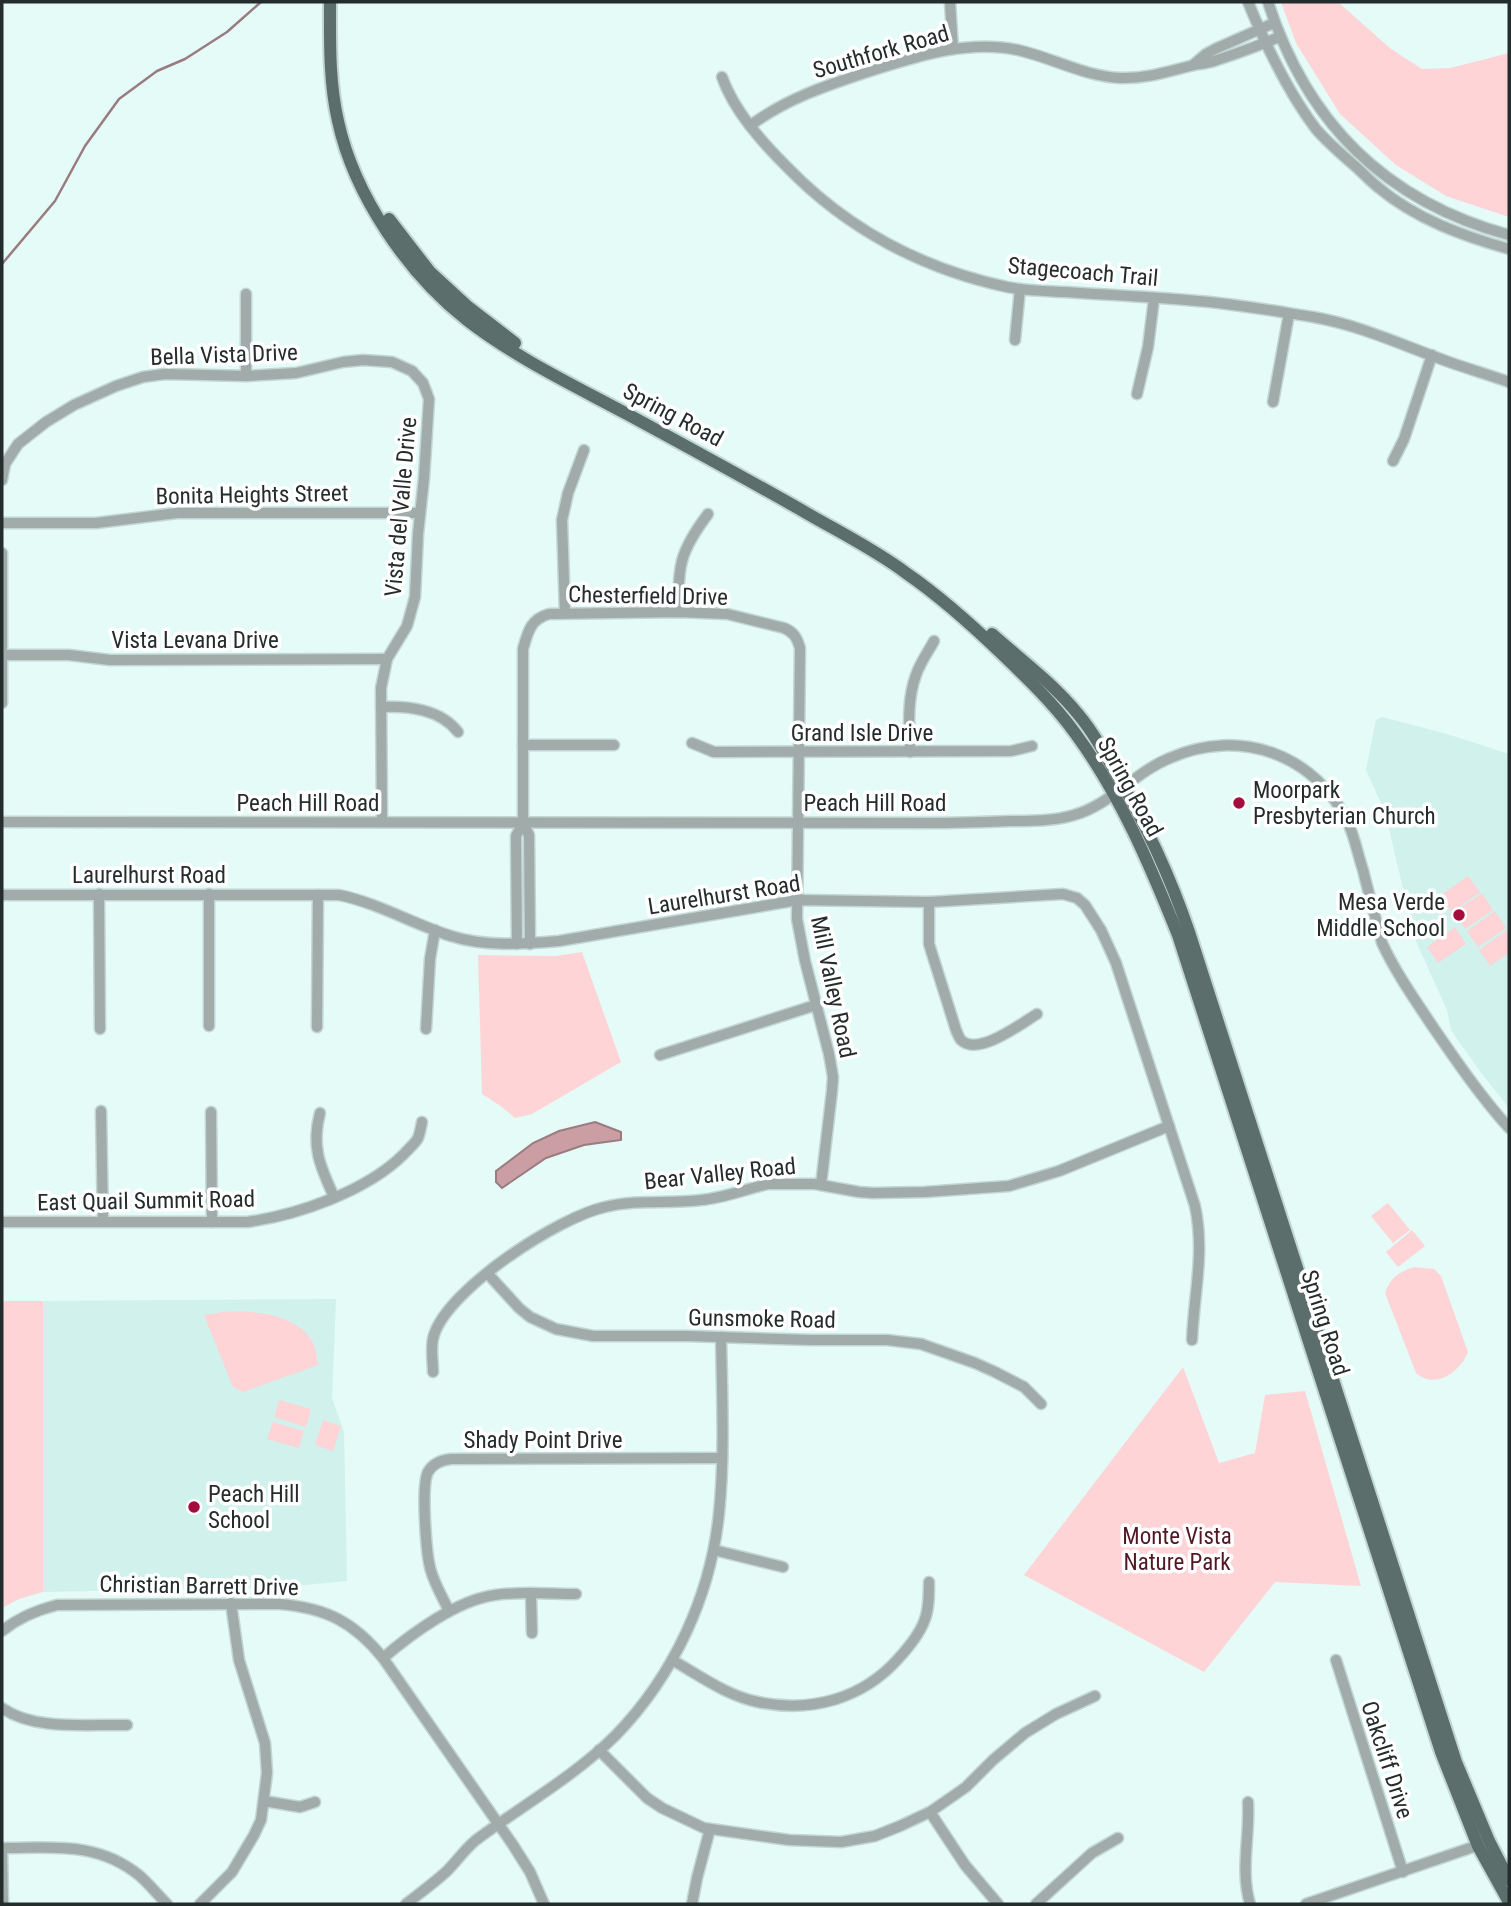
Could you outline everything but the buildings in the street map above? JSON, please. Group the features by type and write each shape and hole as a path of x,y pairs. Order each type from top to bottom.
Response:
{"main road":[{"name":"Spring Road","path":"330,2 332,86 338,124 350,160 379,219 404,255 439,294 466,320 547,372 744,478 906,572 970,624 1055,708 1119,790"},
{"name":"Spring Road","path":"338,2 339,82 345,118 357,156 387,217 430,272 497,331 538,358 842,525 923,576 1046,680 1092,732 1119,790 1178,935 1441,1752 1509,1902"},
{"name":"Spring Road","path":"1484,1844 1509,1880"}],"street":[{"path":"950,2 953,49"},
{"path":"1248,2 1290,89 1318,131 1335,149 1379,189 1407,208 1433,222 1509,249"},
{"path":"1268,2 1279,37 1301,80 1318,108 1361,156 1407,191 1434,207 1509,235"},
{"name":"Southfork Road","path":"1193,65 1206,54 1274,23"},
{"name":"Southfork Road","path":"751,125 814,90 886,66 953,49 988,46 1017,50 1084,72 1120,78 1158,75 1212,62 1279,37"},
{"name":"Stagecoach Trail","path":"722,77 726,89 751,125 799,180 867,233 939,267 1020,289 1224,303 1312,317 1343,324 1509,382"},
{"path":"1015,340 1020,289"},
{"path":"246,294 246,376"},
{"path":"1137,394 1148,347 1154,299"},
{"path":"1273,402 1289,314"},
{"path":"1393,461 1404,439 1432,355"},
{"name":"Bella Vista Drive","path":"2,480 5,464 25,437 74,405 143,377 165,374 246,376 296,373 363,360"},
{"name":"Vista del Valle Drive","path":"363,360 399,364 418,377 427,391 429,406 415,597 407,626 387,660 381,688 382,822"},
{"path":"565,613 562,520 584,450"},
{"name":"Bonita Heights Street","path":"2,523 96,523 177,513 420,513"},
{"path":"679,612 679,573 682,559 690,540 708,514"},
{"path":"2,553 2,703"},
{"name":"Chesterfield Drive","path":"523,745 523,649 530,626 538,618 565,613 727,614 791,631"},
{"name":"Mill Valley Road","path":"791,631 800,648 798,931 827,1046 832,1077 821,1185"},
{"path":"910,752 909,726 913,684 934,641"},
{"name":"Vista Levana Drive","path":"2,655 79,655 110,660 387,660"},
{"path":"381,707 431,713 443,718 458,733"},
{"name":"Grand Isle Drive","path":"692,743 714,752 1011,751 1032,746"},
{"path":"530,944 529,835 523,823 523,745 614,745"},
{"name":"Peach Hill Road","path":"2,822 931,823 1058,819 1087,810 1159,762 1174,756 1216,746 1263,749 1292,760 1332,796 1349,825 1382,943 1401,980 1490,1107 1509,1128"},
{"path":"517,944 516,836 523,823"},
{"path":"99,894 100,1029"},
{"path":"209,894 209,1026"},
{"name":"Laurelhurst Road","path":"2,895 339,895 359,899 435,930 471,941 517,944 559,942 798,900 929,902 1063,894 1077,898 1086,905 1116,963 1184,1168 1199,1223 1199,1277 1193,1310 1192,1340"},
{"path":"317,1027 318,895"},
{"path":"929,902 929,944 956,1030 962,1041 974,1044 986,1042 1006,1034 1037,1014"},
{"path":"426,1029 430,959 435,930"},
{"path":"660,1055 816,1005"},
{"path":"101,1111 103,1221"},
{"path":"211,1112 212,1222"},
{"path":"320,1113 316,1128 317,1158 334,1196"},
{"name":"East Quail Summit Road","path":"2,1222 247,1222 274,1217 295,1212 363,1184 398,1159 418,1139 422,1122"},
{"name":"Bear Valley Road","path":"433,1372 434,1334 440,1321 463,1293 560,1224 603,1207 705,1200 768,1184 821,1185 859,1192 925,1192 1009,1186 1059,1171 1169,1126"},
{"name":"Gunsmoke Road","path":"488,1274 530,1317 556,1329 593,1336 887,1340 921,1344 995,1372 1024,1387 1041,1404"},
{"path":"406,1904 449,1869 474,1842 570,1775 599,1750 628,1722 672,1660 699,1601 714,1550 722,1458 721,1337"},
{"name":"Shady Point Drive","path":"449,1611 431,1573 426,1534 427,1474 439,1462 465,1459 722,1458"},
{"path":"714,1550 783,1567"},
{"path":"672,1660 717,1686 757,1702 789,1707 833,1701 868,1685 905,1651 926,1619 929,1583"},
{"path":"383,1658 449,1611 478,1598 496,1594 576,1594"},
{"path":"531,1594 532,1633"},
{"path":"200,1904 240,1861 261,1820 267,1773 265,1743 239,1660 231,1603"},
{"name":"Christian Barrett Drive","path":"2,1631 40,1609 57,1605 231,1603 305,1606 327,1612 354,1629 372,1644 383,1658 499,1824 530,1872 544,1904"},
{"name":"Oakcliff Drive","path":"1336,1660 1404,1872"},
{"path":"599,1750 647,1798 680,1817 710,1829 789,1840 841,1842 875,1836 930,1812 966,1787 1025,1733 1056,1714 1095,1696"},
{"path":"2,1707 31,1722 127,1725"},
{"path":"264,1801 300,1807 315,1802"},
{"path":"1248,1802 1249,1824 1244,1871 1250,1904"},
{"path":"930,1812 965,1865 998,1904"},
{"path":"692,1904 710,1829"},
{"path":"1036,1904 1092,1853 1118,1838"},
{"path":"1306,1904 1484,1844"},
{"path":"3,1904 2,1848 72,1848 105,1855 140,1877 167,1904"}],"shaded area":[{"name":"Mesa Verde Middle School","path":"1382,717 1509,754 1509,1108 1451,1030 1447,1010 1415,939 1389,829 1366,770 1376,720"},
{"path":"595,1122 621,1132 621,1140 584,1145 546,1158 502,1188 496,1182 496,1171 533,1143 559,1131"},
{"name":"Peach Hill School","path":"336,1299 332,1398 344,1432 347,1581 281,1587 43,1592 43,1301"}],"green space":[{"path":"1281,2 1338,2 1391,49 1422,69 1450,68 1509,53 1509,217 1446,196 1396,165 1340,114 1296,43"},
{"path":"1468,876 1480,892 1452,912 1440,896"},
{"path":"1482,893 1493,910 1465,929 1453,913"},
{"path":"1495,911 1506,928 1478,947 1467,931"},
{"path":"1455,927 1466,944 1438,963 1427,947"},
{"path":"1507,930 1509,953 1490,966 1479,950"},
{"path":"582,952 621,1062 532,1114 515,1118 482,1094 478,955 556,956"},
{"path":"1388,1203 1410,1230 1393,1243 1371,1216"},
{"path":"1412,1230 1425,1246 1398,1267 1386,1252"},
{"path":"1414,1267 1434,1269 1441,1276 1468,1352 1453,1372 1439,1379 1423,1378 1416,1373 1385,1293 1396,1276"},
{"path":"2,1301 43,1301 43,1592 19,1599 2,1608"},
{"path":"240,1311 271,1315 299,1327 313,1343 318,1365 243,1392 233,1387 204,1315"},
{"name":"Monte Vista Nature Park","path":"1183,1367 1219,1463 1255,1453 1265,1395 1305,1391 1361,1586 1275,1582 1204,1672 1024,1575"},
{"path":"279,1400 311,1409 306,1427 274,1417"},
{"path":"323,1420 341,1426 333,1451 315,1445"},
{"path":"273,1422 304,1431 299,1448 267,1439"}],"waterway":[{"path":"2,264 55,201 85,146 119,99 157,71 185,59 227,32 261,2"}],"place":[{"name":"Moorpark Presbyterian Church","path":"1239,803"},
{"name":"Mesa Verde Middle School","path":"1459,915"},
{"name":"Peach Hill School","path":"194,1507"}]}
